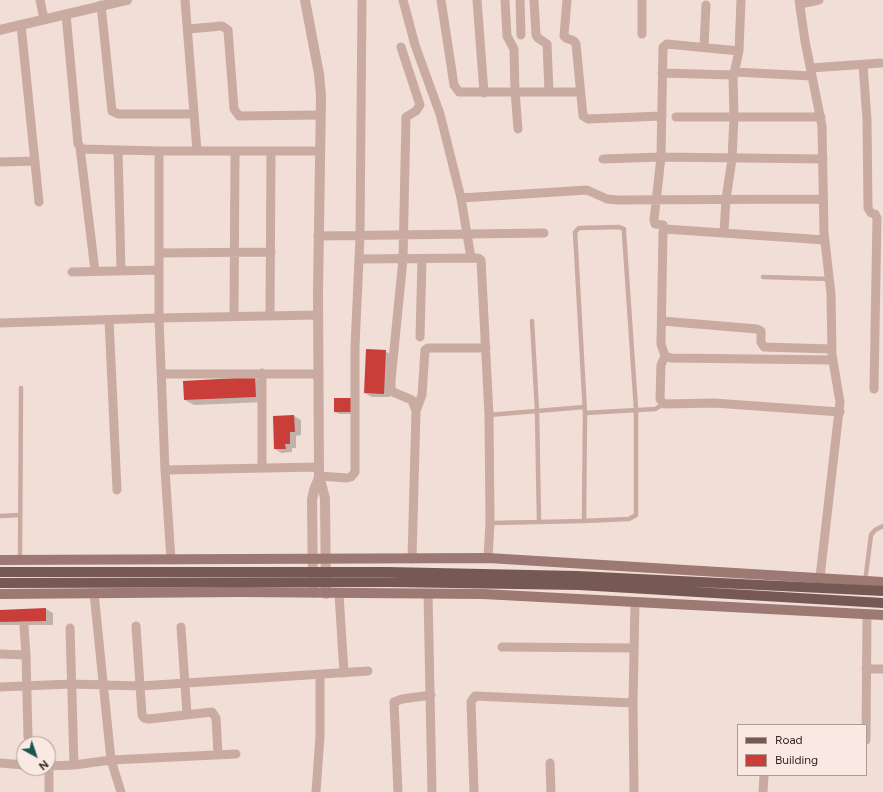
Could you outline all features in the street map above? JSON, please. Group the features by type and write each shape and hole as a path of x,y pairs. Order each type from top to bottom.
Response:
{"main road":[{"path":"0,560 488,558 820,577 865,585 883,591"},
{"path":"0,572 396,572 865,585 883,582"},
{"path":"0,583 390,582 580,585 883,603"},
{"path":"0,594 483,594 883,615"}],"street":[{"path":"40,0 44,19"},
{"path":"0,30 127,0"},
{"path":"185,0 197,151"},
{"path":"305,0 319,74 319,474 325,498 326,594"},
{"path":"165,470 262,468 347,478 351,477 355,472 355,347 360,237 362,0"},
{"path":"403,0 417,51 436,103 461,198 471,258"},
{"path":"441,0 455,89 463,94 580,92"},
{"path":"477,0 484,93"},
{"path":"505,0 507,36 514,49 518,129"},
{"path":"520,0 521,35"},
{"path":"534,0 536,35 547,44 549,92"},
{"path":"567,0 564,36 574,40 576,44 583,116 588,119 662,116"},
{"path":"642,0 642,34"},
{"path":"724,232 726,199 732,159 734,73 739,51 741,0"},
{"path":"819,0 800,2 821,118 823,199 825,240 830,279 832,312 832,349 839,394 840,412 820,577"},
{"path":"101,5 112,111 118,114 194,114"},
{"path":"704,47 706,5"},
{"path":"66,14 94,271"},
{"path":"21,24 39,202"},
{"path":"188,29 222,26 228,30 234,109 239,116 320,115"},
{"path":"739,51 665,44 662,73 661,157 654,222 663,225 664,230 661,344 665,356 661,365 660,399 664,404 714,403 840,412"},
{"path":"400,47 420,105"},
{"path":"662,73 812,72 881,63"},
{"path":"863,65 867,120 868,208 871,213 875,214 878,218 874,389"},
{"path":"416,411 412,400 398,395 391,388 403,260 406,117 416,111 420,105 436,103"},
{"path":"676,117 821,118"},
{"path":"80,147 85,149 159,152 320,151"},
{"path":"118,150 121,270"},
{"path":"159,152 159,318 165,470 171,560"},
{"path":"234,316 235,152"},
{"path":"270,316 271,152"},
{"path":"602,159 661,157 823,159"},
{"path":"0,162 35,161"},
{"path":"461,198 587,190 611,200 823,199"},
{"path":"664,230 668,228 825,240"},
{"path":"318,236 360,237 467,233 544,234"},
{"path":"159,254 271,252"},
{"path":"359,259 403,260 471,258 481,260 483,264 489,415 490,523 488,558"},
{"path":"420,337 422,259"},
{"path":"72,272 159,270"},
{"path":"0,323 234,316 318,316"},
{"path":"109,320 116,490"},
{"path":"662,321 757,329 761,331 760,342 764,347 832,349"},
{"path":"412,559 416,411 422,395 425,350 428,348 486,348"},
{"path":"665,356 671,358 833,360"},
{"path":"262,373 262,468"},
{"path":"162,374 318,374"},
{"path":"312,593 313,495 319,474"},
{"path":"94,593 105,684 111,760 121,792"},
{"path":"339,594 344,673"},
{"path":"428,594 432,695 432,792"},
{"path":"634,792 633,703 635,602"},
{"path":"867,614 867,724"},
{"path":"24,626 28,736"},
{"path":"136,626 141,686 140,710 144,718 209,712 215,715 218,754"},
{"path":"181,626 186,714"},
{"path":"70,628 74,765"},
{"path":"502,647 634,648"},
{"path":"0,654 26,655"},
{"path":"866,669 883,669"},
{"path":"0,687 71,684 141,686 368,671"},
{"path":"316,792 320,736 320,675"},
{"path":"398,792 394,702 402,699 432,695"},
{"path":"474,792 472,702 475,696 633,703"},
{"path":"56,766 111,760 236,754"},
{"path":"0,763 16,764"},
{"path":"550,763 551,792"},
{"path":"49,776 49,792"},
{"path":"763,792 764,776"}],"lane":[{"path":"490,523 584,521 629,519 636,515 636,409 624,229 619,227 579,228 575,232 585,413 584,521"},
{"path":"763,277 830,279"},
{"path":"532,322 537,411 539,522"},
{"path":"20,560 21,388"},
{"path":"585,413 655,409 664,404"},
{"path":"489,415 584,407"},
{"path":"0,516 20,515"},
{"path":"865,585 871,535 875,530 883,526"}],"building":[{"path":"366,349 386,350 384,394 364,393"},
{"path":"255,377 256,397 184,400 183,381"},
{"path":"334,398 352,398 352,412 334,412"},
{"path":"294,415 295,432 290,432 290,444 285,444 286,449 274,449 273,416"},
{"path":"46,608 46,621 0,622 0,610"}]}
